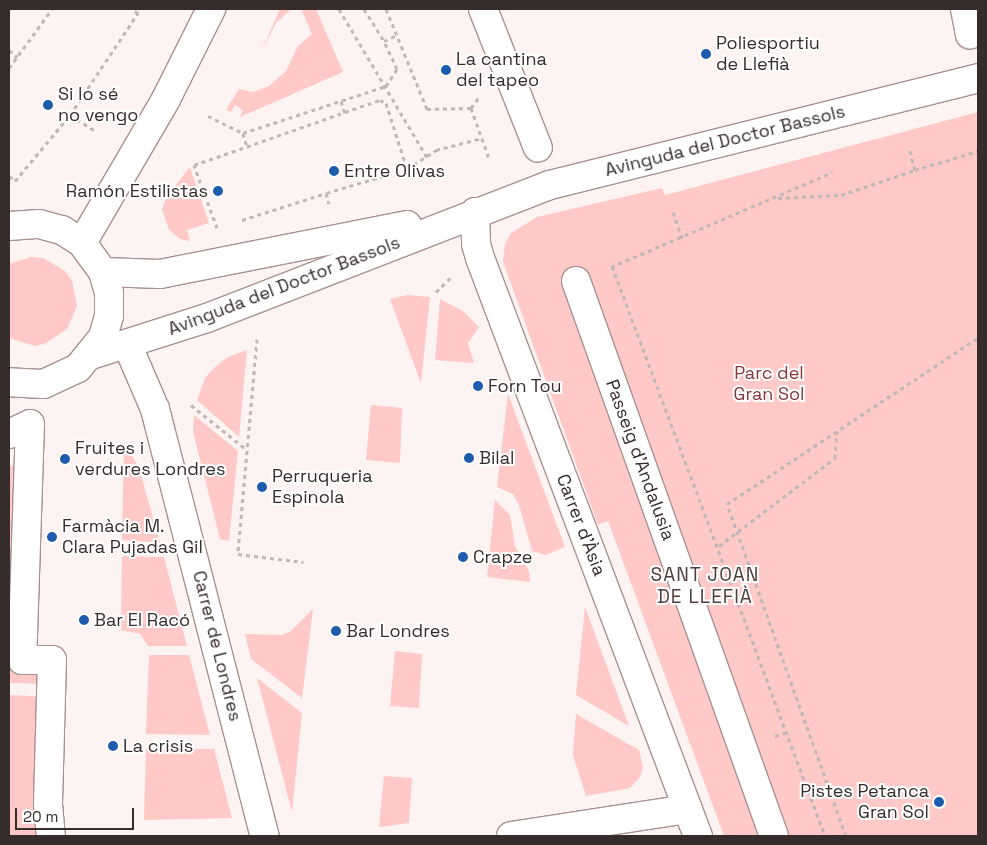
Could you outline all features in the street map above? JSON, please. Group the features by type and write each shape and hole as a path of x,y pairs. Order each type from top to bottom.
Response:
{"street":[{"path":"82,243 166,99 211,9"},
{"path":"483,9 538,148"},
{"name":"Avinguda del Doctor Bassols","path":"91,355 207,318 475,212 550,185 978,78"},
{"name":"Avinguda del Doctor Bassols","path":"103,272 160,274 475,212"},
{"name":"Carrer d'Àsia","path":"475,212 476,244 480,258 698,836"},
{"path":"9,226 39,224 62,230 82,243 103,272 109,293 109,316 103,336 91,355 78,368 52,381 25,385 9,382"},
{"name":"Passeig d'Andalusia","path":"576,281 774,836"},
{"name":"Carrer de Londres","path":"127,344 155,409 265,836"},
{"path":"9,434 30,424 22,660 52,660 48,804 51,836"},
{"path":"511,836 688,809"}],"path":[{"path":"9,68 52,9"},
{"path":"9,176 15,182 70,115 138,13 131,9"},
{"path":"338,9 427,157"},
{"path":"208,116 243,133 386,86 397,69 384,41 364,9"},
{"path":"386,9 427,109 471,108 490,161"},
{"path":"384,41 397,36"},
{"path":"9,50 17,57"},
{"path":"225,225 216,228 194,165 380,100 386,103 407,169"},
{"path":"341,101 345,113"},
{"path":"70,115 96,131"},
{"path":"243,133 247,147"},
{"path":"234,222 407,169 450,145 482,138"},
{"path":"910,151 915,170"},
{"path":"774,198 841,195 978,151"},
{"path":"576,281 682,238 833,172"},
{"path":"326,193 329,204"},
{"path":"673,212 682,238"},
{"path":"612,266 719,546 826,836"},
{"path":"846,836 727,504 978,338"},
{"path":"257,339 238,554 304,562"},
{"path":"191,405 246,449"},
{"path":"719,546 835,458 837,431"}],"green space":[{"path":"280,9 291,9 276,23 261,52"},
{"path":"301,9 316,9 343,72 240,117 243,110 235,105 231,112 226,110 239,89 253,92 269,86 286,71 298,46 312,34"},
{"name":"Parc del Gran Sol","path":"978,112 978,836 724,836 608,521 598,525 503,262 505,244 511,233 537,217 662,188 665,195"},
{"path":"190,167 209,223 187,230 190,241 180,239 169,230 162,209 167,196"},
{"path":"31,257 43,258 65,271 72,281 77,306 67,329 46,343 35,346 9,338 9,264"},
{"path":"407,295 430,297 421,383 390,299"},
{"path":"440,299 463,311 479,327 468,343 474,363 435,360"},
{"path":"247,350 239,437 197,400 205,378 213,369 226,358"},
{"path":"508,394 565,547 546,555 532,551 519,505 513,494 497,487"},
{"path":"371,405 402,408 400,463 366,460"},
{"path":"194,415 238,451 229,541 220,539 193,432"},
{"path":"124,450 130,452 139,468 160,543 122,540"},
{"path":"9,466 28,467 22,659 51,684 9,683"},
{"path":"495,500 510,515 515,546 529,571 530,582 487,577"},
{"path":"122,556 164,557 187,646 148,646 140,634 121,630"},
{"path":"585,607 629,726 576,695"},
{"path":"313,609 302,698 251,659 245,634 281,635 290,632"},
{"path":"395,651 422,654 419,708 390,706"},
{"path":"149,655 189,655 210,735 146,734"},
{"path":"257,678 302,713 292,812"},
{"path":"9,695 50,697 51,836 9,836"},
{"path":"576,714 639,750 643,768 640,777 630,788 586,796 573,755"},
{"path":"146,749 214,749 232,818 144,820"},
{"path":"384,776 412,778 409,823 379,827"}],"place":[{"name":"Poliesportiu de Llefià","path":"706,54"},
{"name":"La cantina del tapeo","path":"446,70"},
{"name":"Si lo sé no vengo","path":"48,105"},
{"name":"Entre Olivas","path":"334,171"},
{"name":"Ramón Estilistas","path":"218,191"},
{"name":"Forn Tou","path":"478,386"},
{"name":"Bilal","path":"469,458"},
{"name":"Fruites i verdures Londres","path":"65,459"},
{"name":"Perruqueria Espinola","path":"262,487"},
{"name":"Farmàcia M. Clara Pujadas Gil","path":"52,537"},
{"name":"Crapze","path":"463,557"},
{"name":"Bar El Racó","path":"84,620"},
{"name":"Bar Londres","path":"336,631"},
{"name":"La crisis","path":"113,746"},
{"name":"Pistes Petanca Gran Sol","path":"939,802"}],"district":[{"name":"SANT JOAN DE LLEFIÀ","path":"705,586"}]}
